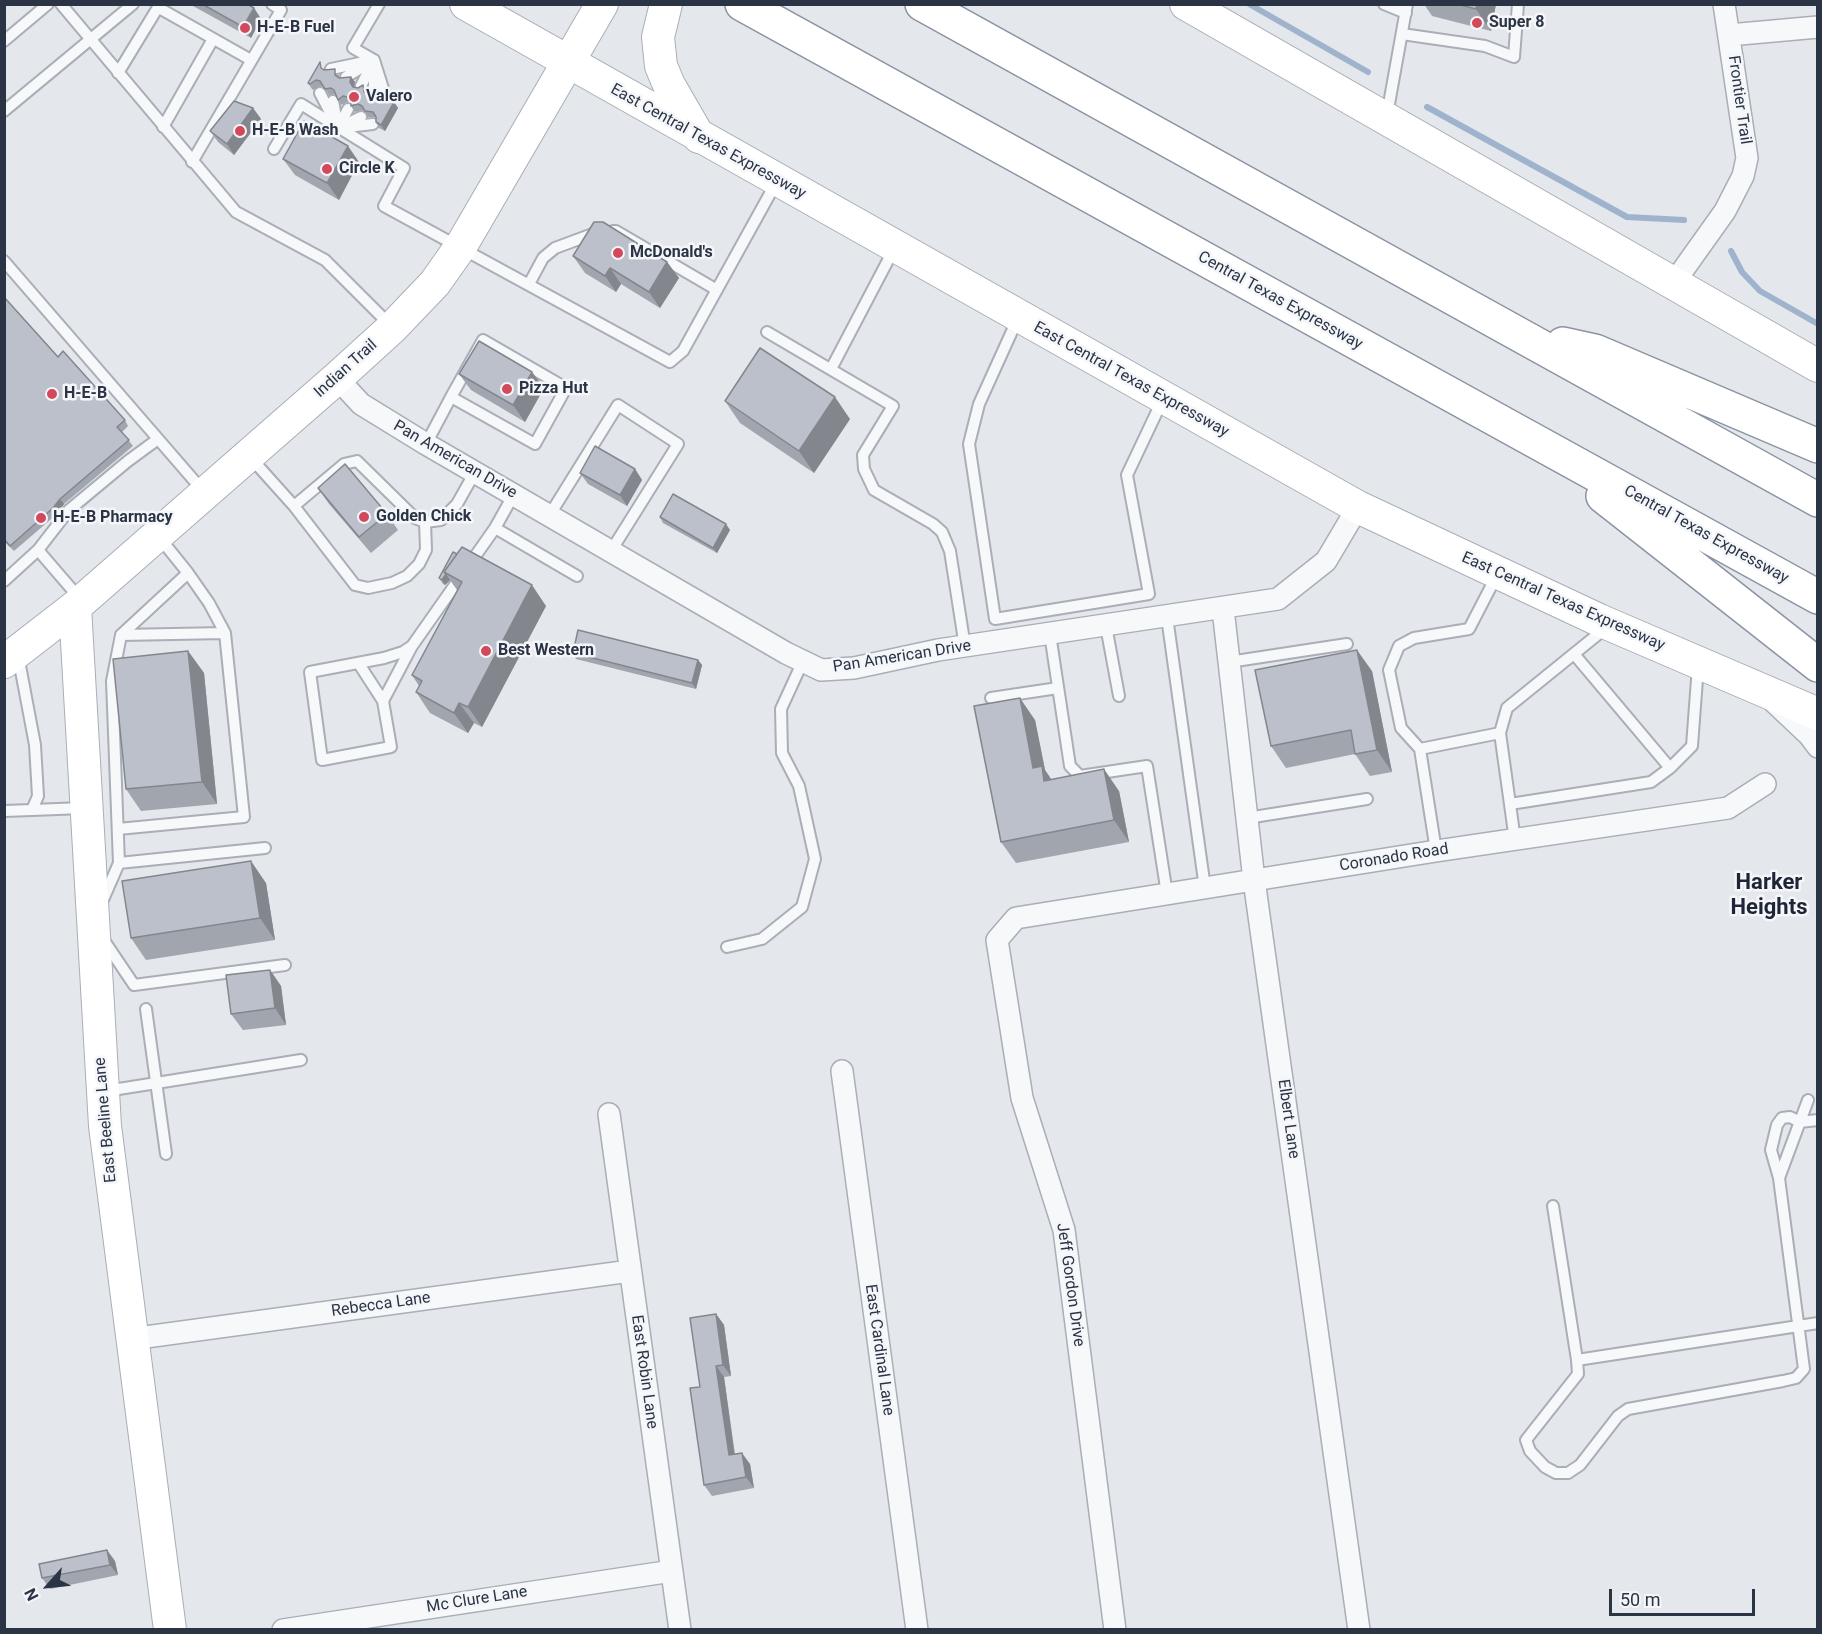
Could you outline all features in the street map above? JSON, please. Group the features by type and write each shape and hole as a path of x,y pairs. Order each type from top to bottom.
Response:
{"highway":[{"path":"922,4 1818,500"},
{"name":"Central Texas Expressway","path":"747,7 1818,597"},
{"path":"1523,336 1595,351 1818,446"},
{"path":"1531,439 1818,665"}],"main road":[{"name":"East Central Texas Expressway","path":"466,4 1358,507 1610,625 1818,714"},
{"name":"Indian Trail","path":"11,657 78,604 337,378 392,328 435,284 461,246 570,63 602,4"},
{"path":"666,4 658,37 661,66 669,85 699,137"},
{"path":"1186,4 1818,366"},
{"name":"East Beeline Lane","path":"78,604 98,744 86,808 105,1126 170,1629"}],"street":[{"name":"Frontier Trail","path":"1673,284 1725,212 1743,176 1747,158 1724,4"},
{"path":"1729,35 1818,27"},
{"name":"Pan American Drive","path":"337,378 361,404 426,444 786,653 821,670 854,668 965,646 1278,599 1326,561 1358,507"},
{"name":"Elbert Lane","path":"1222,609 1254,880 1359,1629"},
{"path":"1758,688 1809,735 1818,747"},
{"name":"Coronado Road","path":"1016,918 1436,851 1728,808 1765,784"},
{"name":"Jeff Gordon Drive","path":"1016,918 997,940 1022,1098 1064,1230 1115,1629"},
{"name":"East Cardinal Lane","path":"842,1071 917,1629"},
{"name":"East Robin Lane","path":"609,1114 680,1629"},
{"name":"Rebecca Lane","path":"131,1338 630,1271"},
{"name":"Mc Clure Lane","path":"283,1629 672,1571"}],"lane":[{"path":"4,41 48,4"},
{"path":"61,4 236,212 324,260 392,328"},
{"path":"4,111 133,4"},
{"path":"192,162 281,10 272,4"},
{"path":"379,4 353,48 374,60 387,101"},
{"path":"1381,117 1389,104 1407,9 1384,4"},
{"path":"1402,34 1485,46 1514,57 1518,4"},
{"path":"118,73 159,6 251,60"},
{"path":"163,127 213,39"},
{"path":"331,69 374,60"},
{"path":"346,77 374,60"},
{"path":"360,86 374,60"},
{"path":"374,60 374,93"},
{"path":"320,93 338,128"},
{"path":"333,101 338,128"},
{"path":"274,149 301,104 404,168 384,206 670,362 682,351 777,181"},
{"path":"338,128 348,109"},
{"path":"338,128 361,117"},
{"path":"338,128 373,124"},
{"path":"529,284 543,258 555,248 601,231 616,231 717,290"},
{"path":"831,369 895,247"},
{"path":"4,261 204,492"},
{"path":"1019,317 979,404 969,444 995,619 1149,594 1127,475 1163,398"},
{"path":"767,332 893,406 863,455 864,469 874,490 942,532 950,551 965,646"},
{"path":"426,444 451,397 483,340 566,388 534,444 451,397"},
{"path":"549,516 618,405 678,444 611,551"},
{"path":"4,581 38,550 69,510 158,439"},
{"path":"247,455 294,506 355,585 368,588 392,583 407,576 419,564 426,550 425,522"},
{"path":"294,506 344,464 357,461 415,518 425,522 441,520 457,504 475,472"},
{"path":"383,701 412,646 495,528 514,494"},
{"path":"495,528 577,576"},
{"path":"118,829 244,817 225,633 209,603 157,534"},
{"path":"38,550 78,604"},
{"path":"188,573 121,635 98,744 118,829 119,863 93,924 134,985 285,965"},
{"path":"1436,851 1420,749 1401,728 1389,670 1399,646 1414,638 1469,629 1498,573"},
{"path":"1167,617 1205,888"},
{"path":"1515,840 1500,733 1507,708 1610,625"},
{"path":"1106,626 1119,696"},
{"path":"121,635 225,633"},
{"path":"1050,634 1070,766 1080,776 1147,766 1167,894"},
{"path":"1229,662 1347,645"},
{"path":"359,664 383,701 391,747 322,760 310,672 359,664 403,652 412,646"},
{"path":"1574,654 1670,768"},
{"path":"11,657 35,746 38,796 32,810"},
{"path":"728,946 762,939 802,907 805,897 815,859 799,786 782,753 781,709 803,661"},
{"path":"1510,804 1651,782 1670,768 1692,746 1698,662"},
{"path":"991,698 1058,688"},
{"path":"1420,749 1500,733"},
{"path":"1247,818 1367,799"},
{"path":"4,812 86,808"},
{"path":"119,863 265,848"},
{"path":"146,1009 166,1154"},
{"path":"102,1091 301,1060"},
{"path":"1779,1178 1808,1100"},
{"path":"1553,1206 1578,1374 1526,1440 1530,1451 1545,1467 1556,1473 1568,1473 1580,1465 1618,1416 1629,1409 1796,1378 1804,1369 1779,1178 1771,1150 1777,1125 1782,1118 1790,1117 1800,1122 1818,1120"},
{"path":"1576,1360 1818,1323"}],"building":[{"path":"202,4 247,4 254,8 243,27"},
{"path":"1457,4 1477,4 1476,9"},
{"path":"320,62 324,70 335,69 335,75 339,78 351,77 350,82 353,87 358,88 363,85 364,92 370,95 375,93 379,101 385,103 389,99 394,102 381,125 376,122 373,112 365,111 358,104 351,106 351,100 348,97 343,96 338,100 334,90 325,89 320,81 308,83"},
{"path":"234,101 253,108 227,144 210,131"},
{"path":"304,121 348,146 327,183 283,159"},
{"name":"McDonald's","path":"594,222 603,222 667,262 649,292 610,268 605,276 573,256"},
{"name":"H-E-B","path":"4,297 58,357 63,351 125,420 117,427 129,440 60,499 10,546 4,539"},
{"path":"479,341 532,372 513,405 459,374"},
{"path":"760,348 835,397 799,451 725,401"},
{"path":"595,446 635,469 620,495 580,473"},
{"name":"Golden Chick","path":"345,464 387,514 359,537 318,488"},
{"path":"673,494 726,524 713,548 660,517"},
{"name":"Best Western","path":"462,547 532,585 468,707 459,703 454,713 416,692 422,681 412,675 462,582 444,572"},
{"path":"453,552 457,554 444,572 446,574 442,580 439,578"},
{"path":"578,630 698,660 692,683 573,653"},
{"path":"1357,650 1377,750 1355,754 1351,730 1271,746 1255,670"},
{"path":"188,651 202,782 126,789 113,659"},
{"path":"1020,698 1033,768 1042,766 1044,781 1104,769 1114,820 1001,842 974,706"},
{"path":"251,861 260,918 131,938 122,881"},
{"path":"270,970 275,1008 231,1014 226,975"},
{"path":"716,1314 723,1365 716,1366 729,1455 742,1453 746,1477 704,1485 690,1388 700,1387 690,1318"},
{"path":"107,1550 110,1565 42,1578 39,1564"}],"waterway":[{"path":"1249,4 1368,72"},
{"path":"1427,107 1627,217 1684,220"},
{"path":"1731,251 1742,272 1760,291 1818,324"}],"place":[{"name":"Super 8","path":"1477,23"},
{"name":"H-E-B Fuel","path":"245,28"},
{"name":"Valero","path":"354,97"},
{"name":"H-E-B Wash","path":"240,131"},
{"name":"Circle K","path":"327,169"},
{"name":"McDonald's","path":"618,253"},
{"name":"Pizza Hut","path":"507,389"},
{"name":"H-E-B","path":"52,394"},
{"name":"Golden Chick","path":"364,517"},
{"name":"H-E-B Pharmacy","path":"41,518"},
{"name":"Best Western","path":"486,651"}],"district":[{"name":"Harker Heights","path":"1769,896"}]}
